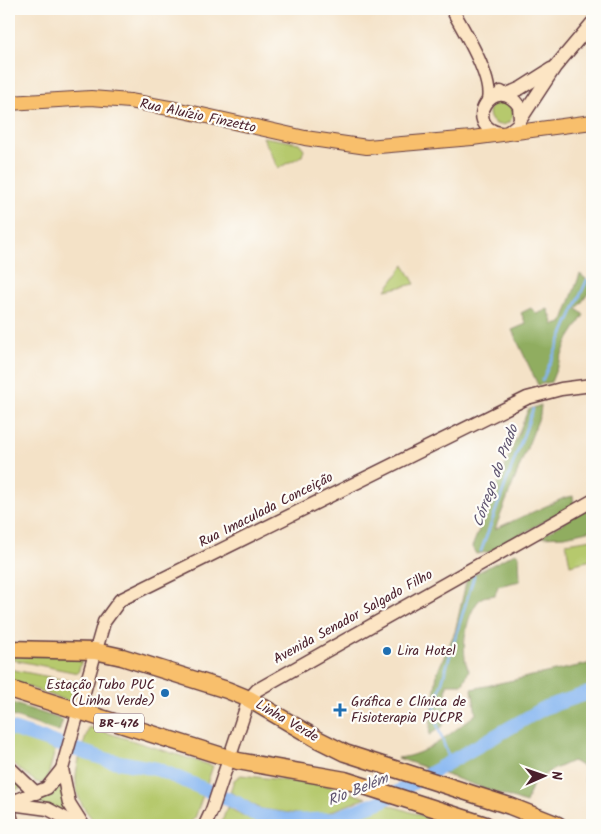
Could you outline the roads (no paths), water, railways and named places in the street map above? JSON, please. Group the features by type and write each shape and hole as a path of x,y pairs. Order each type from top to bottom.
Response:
{"highway":[{"name":"Linha Verde","path":"9,649 95,651 122,657 215,686 249,699 332,747 527,812 558,825"},
{"name":"BR-476","path":"9,689 78,716 227,764 257,765 333,777 380,790 486,825"}],"main road":[{"path":"452,9 484,75 488,91 488,100 482,111 484,124 489,129 504,133 512,130 555,67 592,23"},
{"path":"488,100 521,88 555,67"},
{"path":"484,75 494,87 515,100 519,106 520,119"},
{"name":"Rua Aluízio Finzetto","path":"9,102 74,98 130,101 305,138 367,147 386,147 592,122"},
{"name":"Rua Imaculada Conceição","path":"9,803 51,785 62,769 104,622 120,600 527,398 561,389 592,384"},
{"name":"Avenida Senador Salgado Filho","path":"249,699 272,680 592,501"},
{"path":"9,644 26,649"},
{"path":"205,825 212,810 249,699"},
{"path":"9,767 36,793"},
{"path":"62,769 70,803 84,825"},
{"path":"9,803 48,809 78,825"},
{"path":"9,810 12,825"}],"waterway":[{"name":"Córrego do Prado","path":"542,381 587,280"},
{"name":"Córrego do Prado","path":"481,551 533,409"},
{"name":"Córrego do Prado","path":"450,763 438,727 435,705 474,576"},
{"name":"Rio Belém","path":"9,728 108,760 157,769 237,803 256,815 293,821 332,819 380,802 546,707 592,692"}],"place":[{"name":"Lira Hotel","path":"387,651"},
{"name":"Estação Tubo PUC (Linha Verde)","path":"165,693"},
{"name":"Gráfica e Clínica de Fisioterapia PUCPR","path":"340,710"}]}
